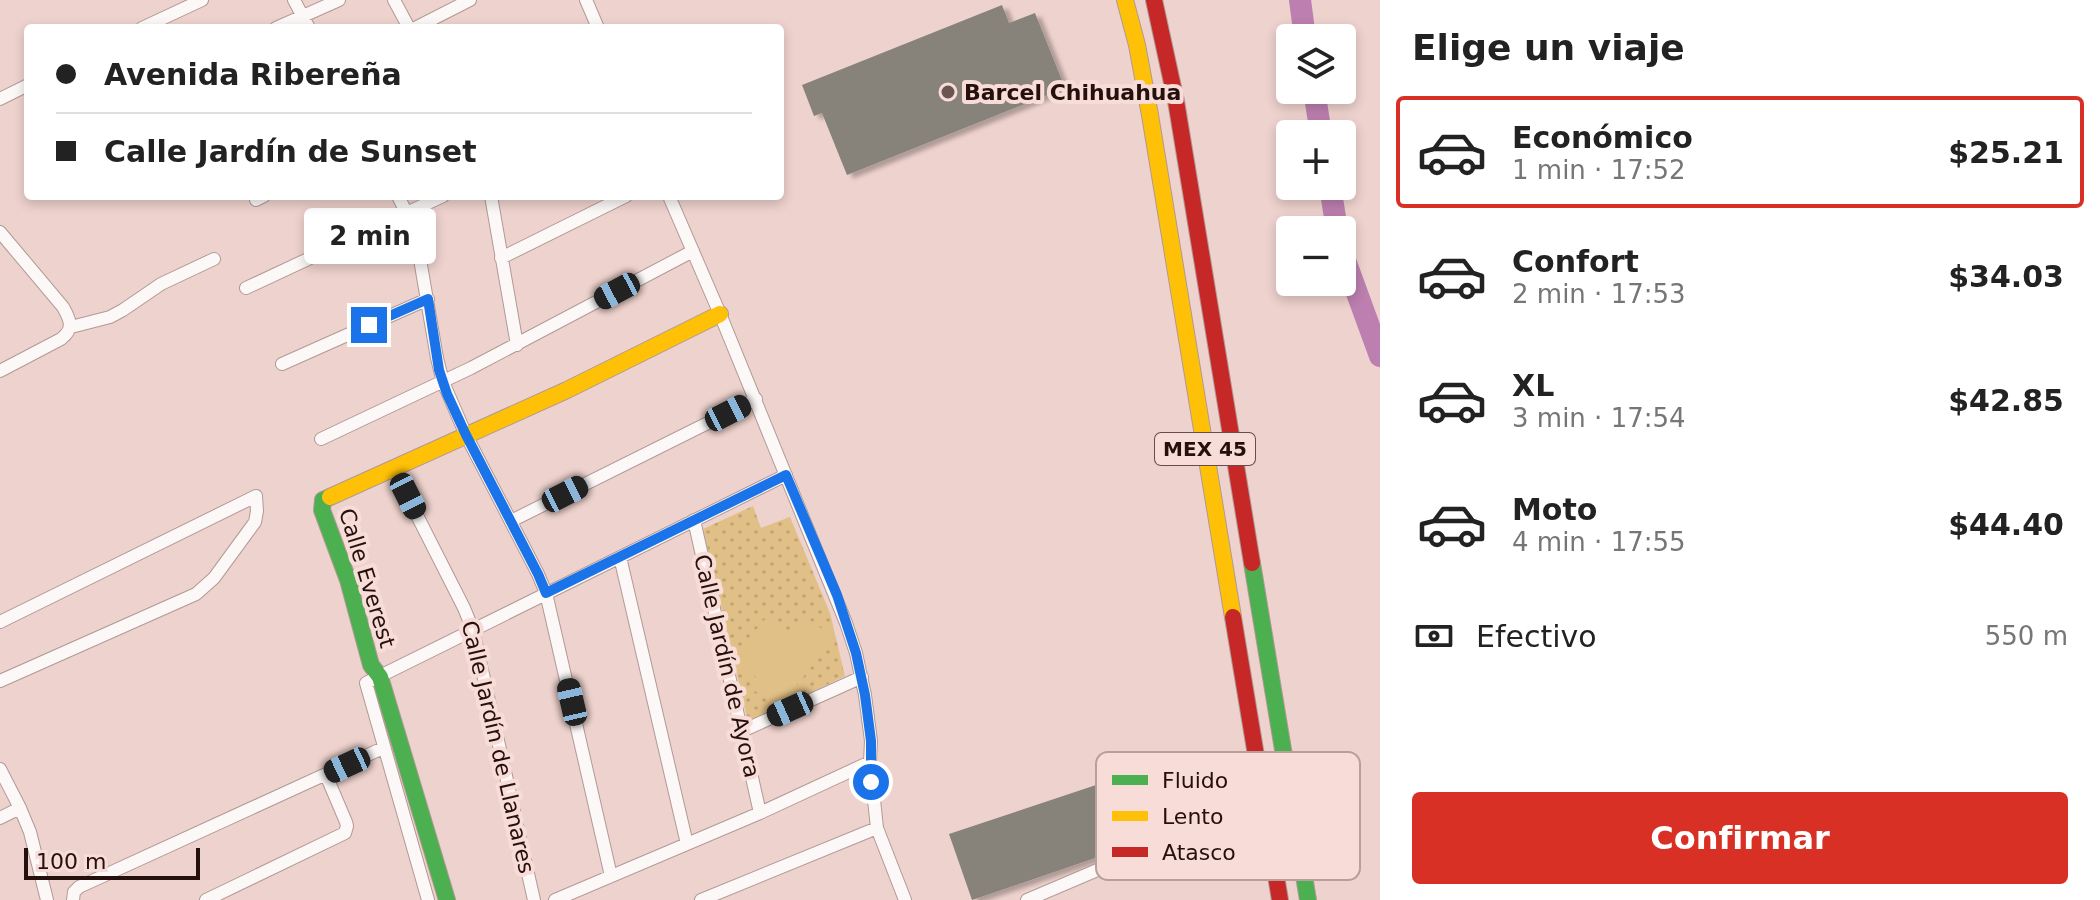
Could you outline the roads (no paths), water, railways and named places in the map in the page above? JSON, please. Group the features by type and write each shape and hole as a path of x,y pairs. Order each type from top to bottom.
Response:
{"main road":[{"name":"MEX 45","path":"1125,0 1148,103 1255,752"},
{"name":"MEX 45","path":"1156,3 1176,101 1284,752"},
{"path":"393,468 594,377 720,314"},
{"name":"Calle Everest","path":"393,468 327,497 321,504 351,591 372,675 447,900"},
{"name":"MEX 45","path":"1277,880 1280,900"},
{"name":"MEX 45","path":"1305,880 1308,900"}],"street":[{"path":"151,24 202,0"},
{"path":"294,0 306,22 339,0"},
{"path":"394,0 409,24"},
{"path":"420,24 470,0"},
{"path":"586,0 594,24"},
{"path":"0,99 24,87"},
{"path":"400,200 417,242 443,382 466,435 546,593 611,876"},
{"path":"246,288 435,200"},
{"path":"492,200 517,345"},
{"path":"501,258 618,200"},
{"path":"671,200 837,595 862,677 871,741 870,762 877,828 905,900"},
{"path":"0,232 63,307 70,318 71,327 61,339 0,371"},
{"path":"321,439 517,345 693,251"},
{"path":"71,327 110,317 161,284 214,259"},
{"path":"282,364 428,299"},
{"path":"511,521 756,399"},
{"name":"Calle Jardín de Llanares","path":"393,468 473,630 534,900"},
{"path":"428,900 383,748 372,675 473,630 786,475"},
{"path":"0,622 256,496 255,522 214,578 196,594 0,681"},
{"name":"Calle Jardín de Ayora","path":"694,520 760,813"},
{"path":"620,557 687,844"},
{"path":"742,731 862,677"},
{"path":"73,900 74,892 79,887 383,748"},
{"path":"555,900 760,813 870,762"},
{"path":"0,769 33,842 47,900"},
{"path":"206,900 345,833 347,826 326,775"},
{"path":"0,818 20,808"},
{"path":"701,900 877,828"},
{"path":"1027,900 1096,871"}],"waterway":[{"path":"1300,0 1303,24"},
{"path":"1316,104 1319,120"},
{"path":"1332,200 1335,216"},
{"path":"1356,290 1380,356"}],"place":[{"name":"Barcel Chihuahua","path":"948,92"}]}
